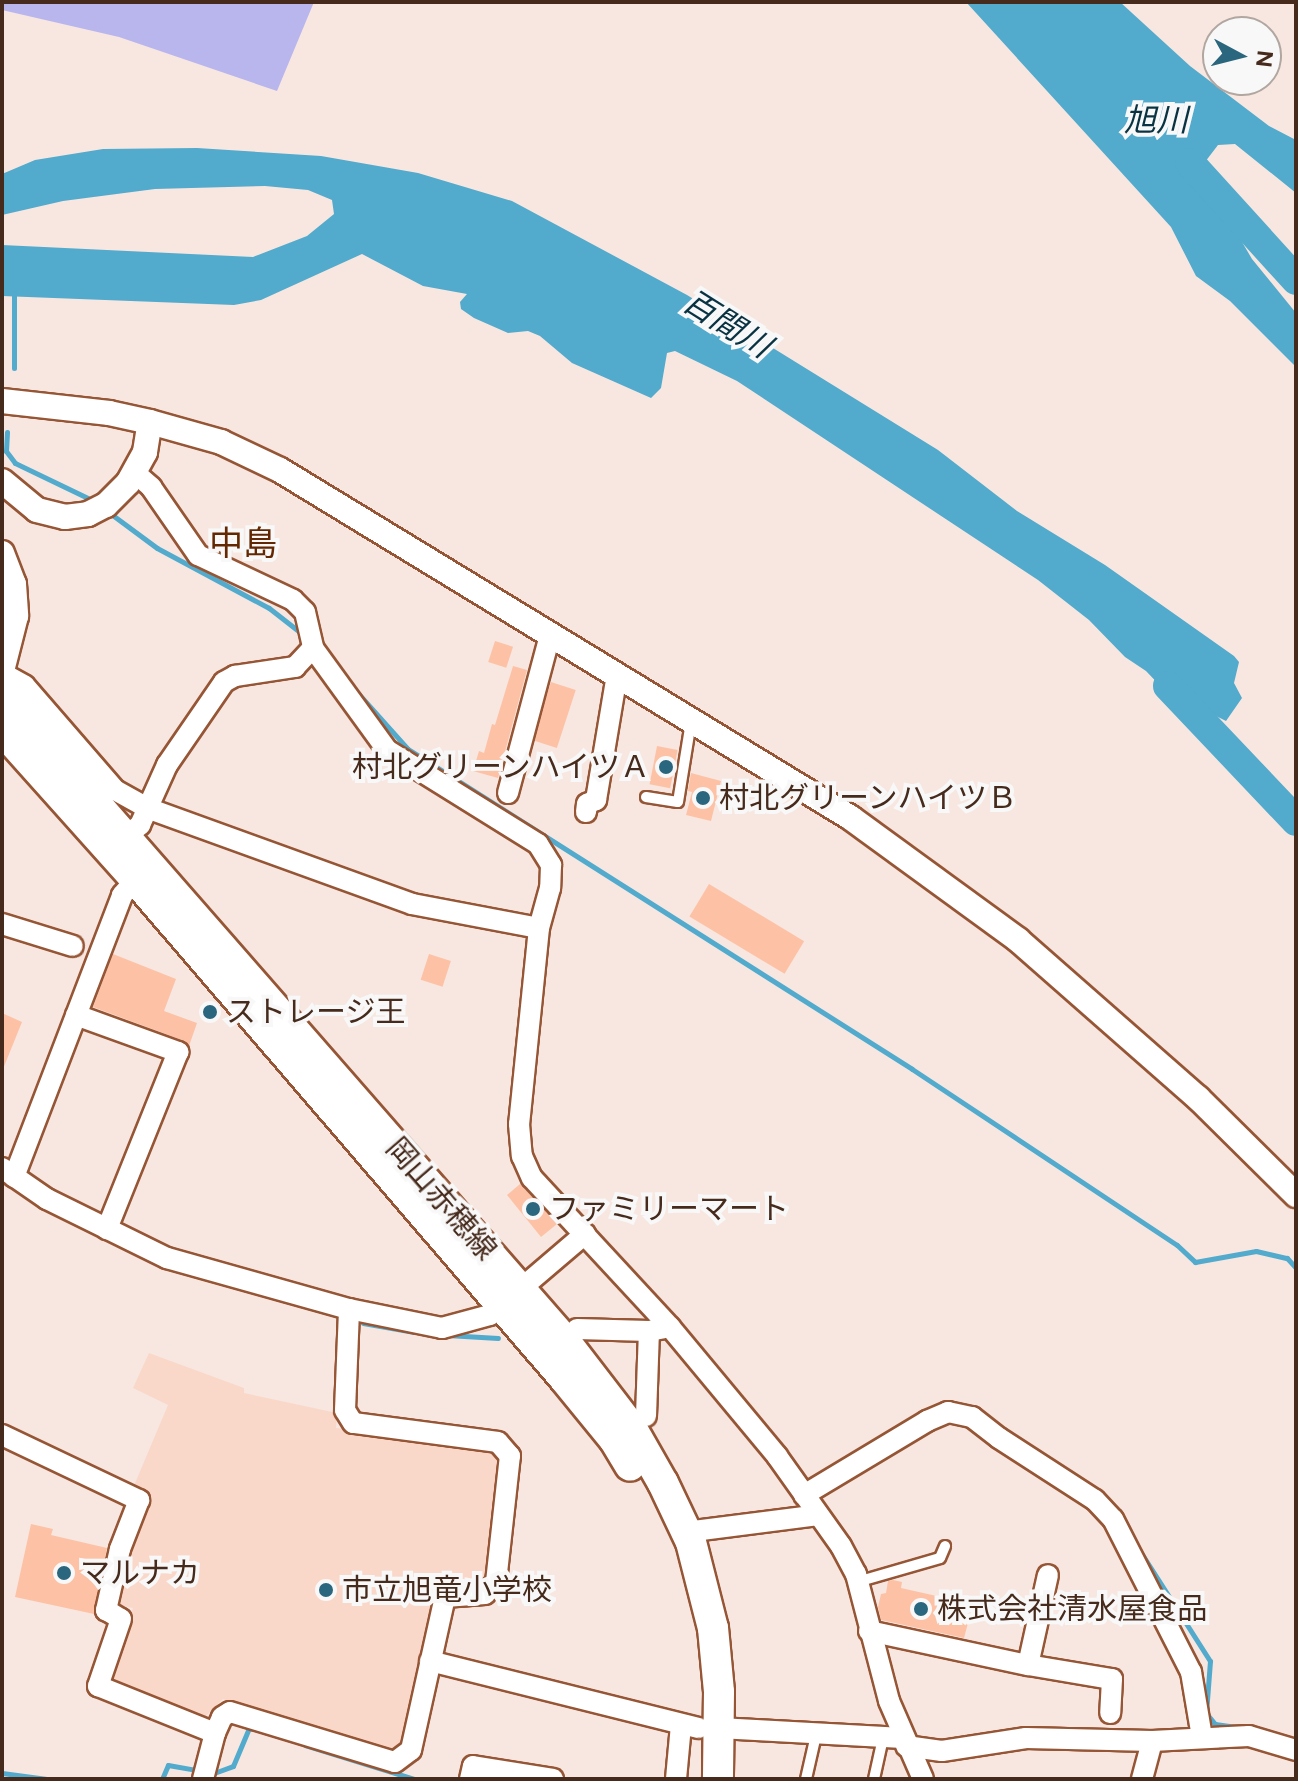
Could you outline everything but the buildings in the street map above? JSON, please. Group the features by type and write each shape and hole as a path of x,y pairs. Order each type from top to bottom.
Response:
{"main road":[{"name":"岡山赤穂線","path":"2,696 126,836 511,1298 614,1439 672,1549 693,1631 700,1727 718,1779"},
{"name":"岡山赤穂線","path":"2,730 511,1298 561,1336 631,1427 686,1532 713,1628 700,1727 698,1779"}],"street":[{"path":"2,401 109,413 221,442 280,470 692,720 851,818 1018,940 1198,1098 1296,1195"},
{"path":"2,481 37,510 65,517 88,514 106,505 131,478 145,452 150,422"},
{"path":"131,478 151,487 198,555 293,600 305,612 313,648 387,750 538,844 551,865 550,888 539,928 519,1124 522,1156 532,1178 676,1334 777,1456 841,1546 857,1582 897,1741 923,1779"},
{"path":"2,553 14,584 16,616 4,665"},
{"path":"2,612 4,665 115,790 147,808 412,904 539,928"},
{"path":"508,793 550,635"},
{"path":"126,836 140,825 167,765 224,682 235,676 295,667 313,648"},
{"path":"586,812 587,804 596,800 617,675"},
{"path":"136,880 122,895 76,1015 8,1172 47,1199 167,1258 349,1309 442,1328 479,1320 511,1298 585,1234"},
{"path":"2,924 73,946"},
{"path":"76,1015 178,1052 107,1229"},
{"path":"203,1779 215,1733 222,1717 230,1712 395,1762 411,1750 445,1597 485,1594 496,1582 510,1456 498,1442 353,1423 345,1410 349,1309"},
{"path":"577,1329 649,1337 676,1334"},
{"path":"646,1416 649,1337"},
{"path":"804,1495 927,1421 948,1412 972,1417 1095,1500 1113,1519 1191,1672 1202,1737"},
{"path":"2,1435 139,1500 120,1549 106,1610 121,1619 98,1686 215,1733"},
{"path":"686,1532 818,1515"},
{"path":"1028,1665 1048,1575"},
{"path":"869,1631 1028,1665 1112,1679 1110,1713"},
{"path":"430,1661 700,1727 897,1741 942,1751 1026,1738 1152,1741 1249,1736 1296,1750"},
{"path":"676,1779 700,1727"},
{"path":"1142,1779 1152,1741"},
{"path":"470,1779 473,1766 553,1779"}],"lane":[{"path":"646,797 678,802 692,720"},
{"path":"857,1582 940,1558 945,1546"},
{"path":"806,1779 816,1735"},
{"path":"874,1779 897,1741"}],"shaded area":[{"path":"2,2 314,2 277,91 119,37 2,10"},
{"path":"149,1353 244,1388 244,1393 337,1413 336,1428 496,1449 501,1460 490,1578 481,1587 438,1592 402,1748 390,1753 223,1699 201,1721 110,1685 108,1678 133,1608 117,1605 128,1549 149,1496 133,1488 168,1405 133,1388"}],"water":[{"name":"旭川","path":"966,2 1120,2 1202,75 1202,96 1230,96 1269,126 1294,139 1296,193 1235,144 1218,145 1205,162 1225,213 1252,259 1296,313 1296,367 1230,301 1196,276 1171,227"},
{"path":"197,148 321,156 418,173 512,201 687,295 938,450 1017,511 1105,565 1234,656 1239,662 1234,683 1242,698 1226,721 1206,711 1191,718 1146,671 1125,657 1089,620 1038,580 737,381 675,351 667,353 661,388 651,398 572,363 540,336 528,331 508,333 474,318 461,309 460,302 467,294 423,286 362,254 261,300 234,305 2,296 2,245 253,257 307,236 334,214 332,200 308,190 265,186 155,189 63,201 2,215 2,174 35,160 103,149"}],"waterway":[{"path":"1190,163 1296,280"},
{"path":"14,293 14,368"},
{"path":"7,432 6,451 15,463 96,502"},
{"path":"107,511 157,548 269,608 301,633"},
{"name":"百間川","path":"1168,686 1296,821"},
{"path":"355,690 408,749 912,1069 1177,1245 1195,1262 1256,1251 1287,1258 1296,1268"},
{"path":"363,1323 414,1332"},
{"path":"447,1335 498,1338"},
{"path":"1138,1548 1210,1661 1206,1713 1215,1724 1245,1728"},
{"path":"214,1773 233,1766 249,1728 253,1729"},
{"path":"305,1745 414,1779"},
{"path":"162,1779 168,1765 196,1770"},
{"path":"2,1773 47,1779"}],"place":[{"name":"村北グリーンハイツＡ","path":"666,767"},
{"name":"村北グリーンハイツＢ","path":"703,798"},
{"name":"ストレージ王","path":"210,1012"},
{"name":"ファミリーマート","path":"533,1209"},
{"name":"マルナカ","path":"64,1573"},
{"name":"市立旭竜小学校","path":"326,1590"},
{"name":"株式会社清水屋食品","path":"921,1609"}],"district":[{"name":"中島","path":"243,544"}]}
